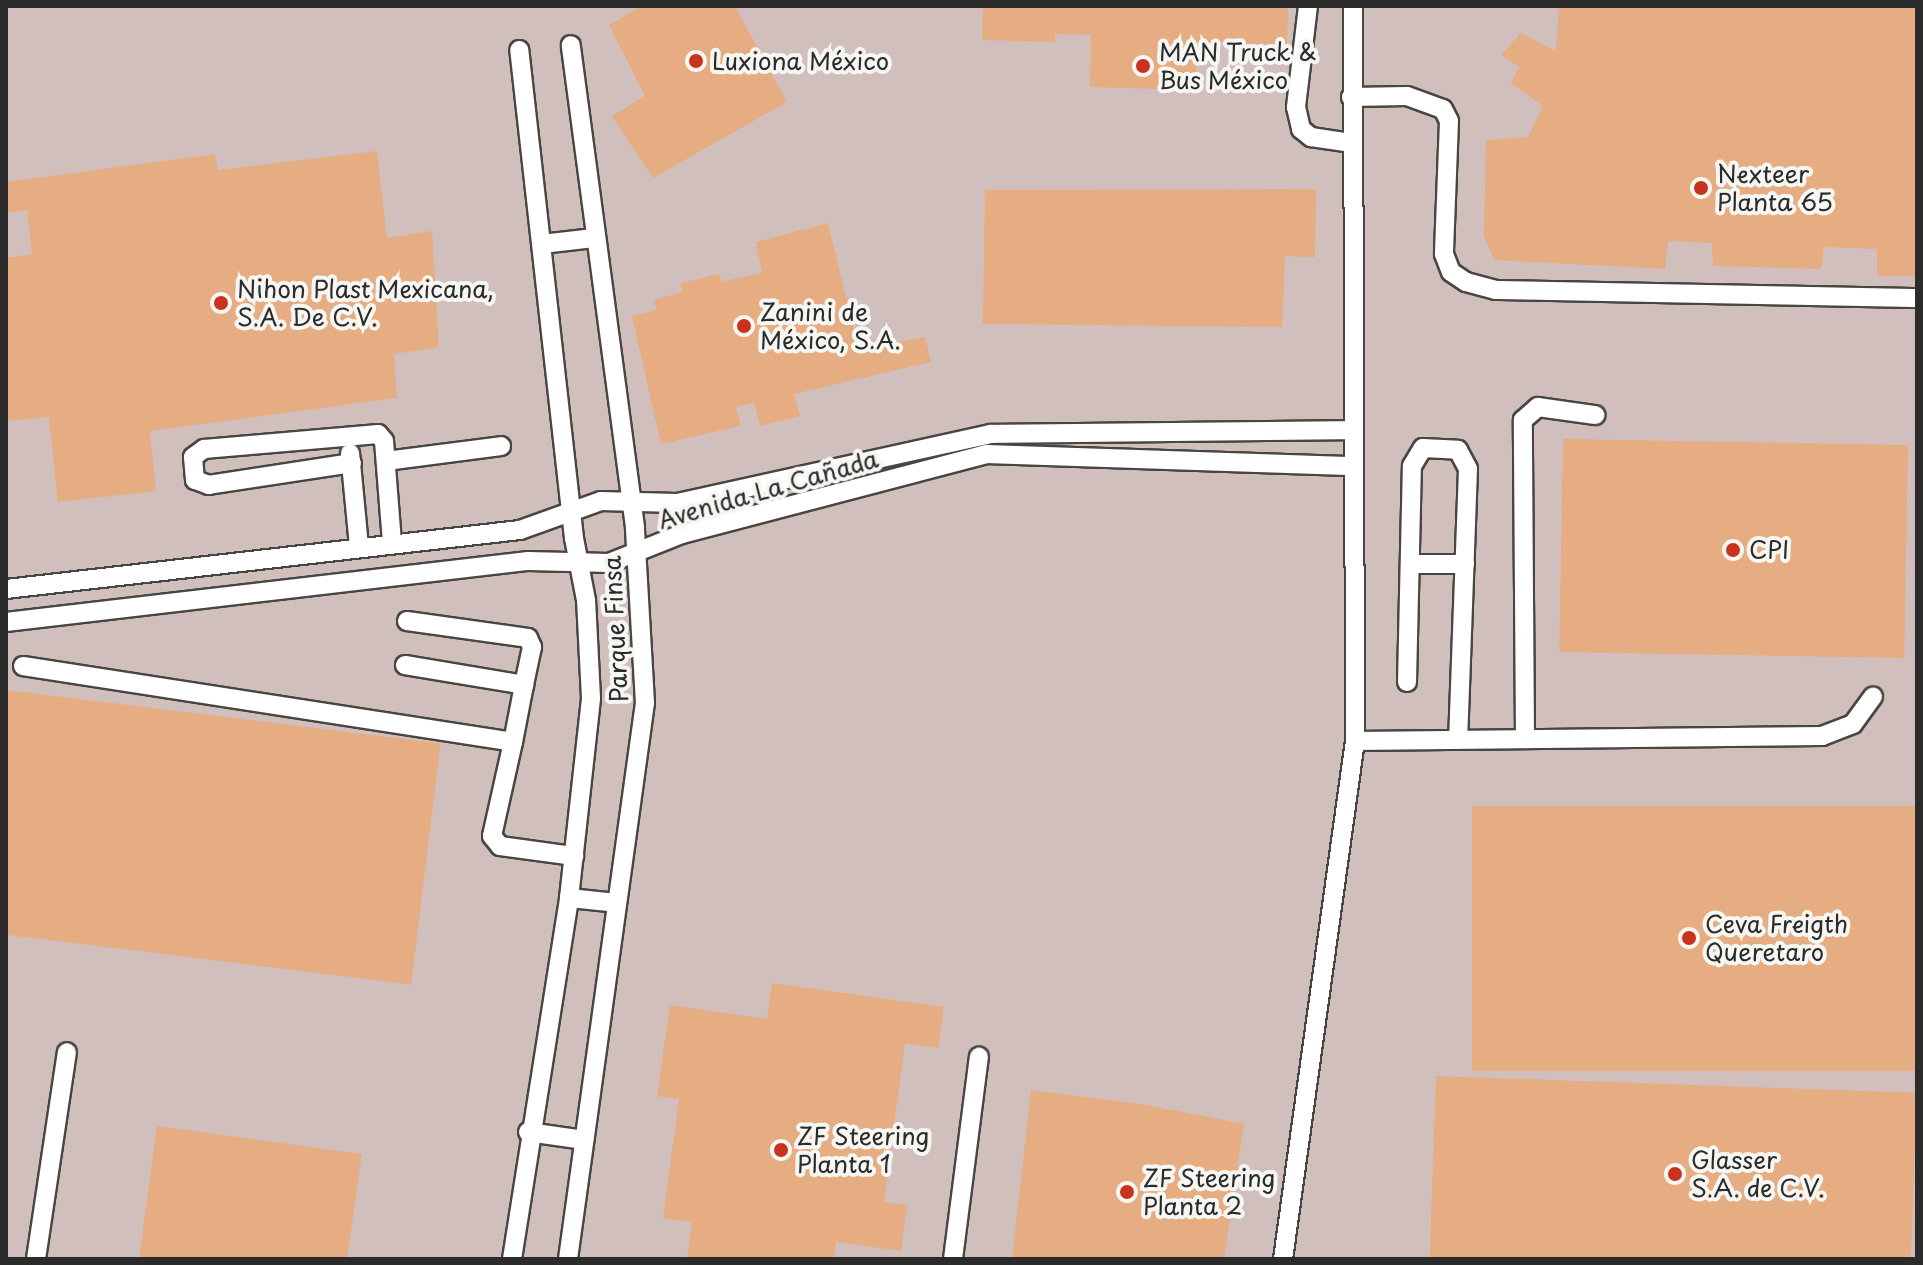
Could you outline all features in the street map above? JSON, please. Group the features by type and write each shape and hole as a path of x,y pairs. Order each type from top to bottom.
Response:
{"street":[{"path":"1308,6 1296,107 1301,129 1311,137 1351,143"},
{"path":"1283,1259 1355,741 1353,6"},
{"name":"Parque Finsa","path":"568,1259 645,703 634,556 635,527 628,501 571,45"},
{"path":"512,1259 528,1132 569,898 591,698 580,564 519,50"},
{"path":"1351,97 1407,96 1443,109 1449,121 1444,254 1451,272 1466,282 1496,290 1917,298"},
{"path":"542,244 594,238"},
{"path":"1525,737 1523,420 1538,407 1595,415"},
{"path":"6,589 520,530 601,501 677,503 990,434 1354,430"},
{"path":"352,463 209,485 195,480 193,457 204,449 378,434 384,441 392,543"},
{"path":"349,438 359,547"},
{"path":"386,461 501,446"},
{"path":"1407,682 1412,466 1423,448 1458,450 1468,469 1458,737"},
{"name":"Avenida La Cañada","path":"6,622 528,561 580,564 634,556 682,534 987,454 1354,466"},
{"path":"1410,564 1465,564"},
{"path":"407,621 528,638 532,647 492,836 500,846 574,856"},
{"path":"405,665 524,685"},
{"path":"23,666 513,742"},
{"path":"1355,741 1458,737 1822,736 1853,724 1873,696"},
{"path":"569,898 617,903"},
{"path":"36,1259 67,1052"},
{"path":"953,1259 979,1057"},
{"path":"528,1132 584,1140"}],"shaded area":[{"path":"6,6 1917,6 1917,1259 6,1259"}],"building":[{"name":"Luxiona México","path":"642,6 735,6 787,102 653,178 612,116 645,96 609,25"},
{"name":"MAN Truck & Bus México","path":"983,6 1288,6 1287,45 1197,42 1196,90 1090,87 1091,35 1055,34 1055,42 982,40"},
{"name":"Nexteer Planta 65","path":"1559,6 1917,6 1917,276 1877,276 1877,249 1824,247 1821,269 1713,266 1712,243 1668,241 1665,269 1494,260 1484,236 1486,140 1528,137 1543,106 1511,83 1519,67 1501,55 1521,33 1556,51"},
{"name":"Nihon Plast Mexicana, S.A. De C.V.","path":"377,151 387,238 432,231 439,347 394,354 397,398 150,431 156,491 58,502 49,417 6,421 6,258 32,254 27,210 6,213 6,182 215,154 218,170"},
{"path":"1316,189 1315,257 1285,256 1282,327 983,324 985,190"},
{"name":"Zanini de México, S.A.","path":"828,223 859,350 925,337 931,362 794,394 800,416 760,426 754,403 736,407 741,426 661,444 632,316 657,310 654,300 682,292 680,283 720,274 721,282 762,273 756,242"},
{"name":"CPI","path":"1563,439 1908,445 1904,658 1559,652"},
{"path":"6,690 441,743 411,985 6,935"},
{"name":"Ceva Freigth Queretaro","path":"1472,806 1917,806 1917,1071 1472,1071"},
{"name":"ZF Steering Planta 1","path":"772,983 944,1007 938,1048 905,1043 884,1202 907,1205 901,1251 836,1242 834,1259 687,1259 692,1222 663,1218 679,1099 657,1096 670,1005 767,1019"},
{"name":"Glasser S.A. de C.V.","path":"1436,1076 1917,1093 1911,1259 1430,1259"},
{"name":"ZF Steering Planta 2","path":"1031,1090 1141,1104 1244,1124 1224,1259 1012,1259"},
{"path":"157,1126 362,1154 347,1259 139,1259"}],"place":[{"name":"Luxiona México","path":"696,61"},
{"name":"MAN Truck & Bus México","path":"1143,66"},
{"name":"Nexteer Planta 65","path":"1701,188"},
{"name":"Nihon Plast Mexicana, S.A. De C.V.","path":"221,303"},
{"name":"Zanini de México, S.A.","path":"744,326"},
{"name":"CPI","path":"1733,550"},
{"name":"Ceva Freigth Queretaro","path":"1689,938"},
{"name":"ZF Steering Planta 1","path":"781,1150"},
{"name":"Glasser S.A. de C.V.","path":"1675,1174"},
{"name":"ZF Steering Planta 2","path":"1127,1192"}]}
